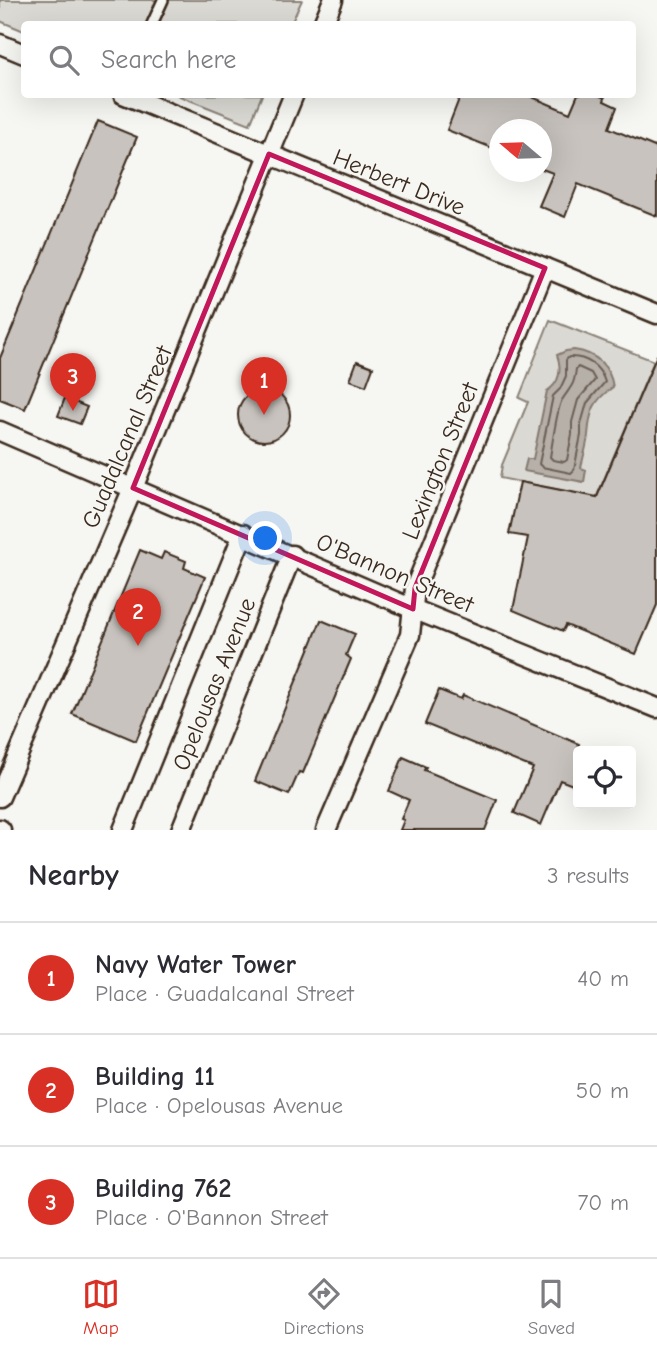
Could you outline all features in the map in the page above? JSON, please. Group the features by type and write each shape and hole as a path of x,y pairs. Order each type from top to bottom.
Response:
{"street":[{"path":"324,21 333,0"},
{"path":"0,44 21,53"},
{"name":"Herbert Drive","path":"133,98 657,314"},
{"name":"Guadalcanal Street","path":"0,797 133,488 292,98"},
{"name":"Lexington Street","path":"326,830 410,635 415,588 545,268"},
{"name":"O'Bannon Street","path":"0,431 413,609 657,708"},
{"name":"Opelousas Avenue","path":"123,830 243,534"},
{"name":"Opelousas Avenue","path":"181,830 292,555"}],"lane":[{"path":"153,21 163,0"}],"highlighted area":[{"path":"269,154 545,268 415,588 413,609 133,488"}],"shaded area":[{"path":"0,0 302,0 292,21 21,21 21,30 0,21"},
{"path":"185,98 260,98 250,124"},
{"path":"550,320 654,361 580,536 580,494 500,478 502,465 528,402 519,398"}],"water":[{"path":"574,350 589,354 601,362 609,373 613,387 597,402 590,419 581,468 586,470 584,482 524,471 527,459 533,459 547,391 555,384 559,375 557,355"}],"building":[{"path":"459,98 534,98 570,113 576,98 605,98 604,101 617,107 609,128 657,148 657,216 578,184 565,217 539,206 549,182 552,182 552,119 489,119 489,147 447,130"},
{"path":"98,121 137,137 25,409 0,399 0,358"},
{"path":"657,355 657,605 636,654 566,625 563,631 513,610 528,537 509,534 520,482 597,497"},
{"path":"357,361 373,367 366,386 350,380"},
{"path":"264,389 283,396 290,415 283,434 264,441 245,434 238,415 245,396"},
{"path":"65,398 87,407 80,424 58,416"},
{"path":"140,550 161,559 164,552 186,561 184,568 205,577 136,741 72,714"},
{"path":"321,620 355,634 346,655 351,659 303,773 299,772 289,795 255,781"},
{"path":"439,690 461,699 463,695 579,744 573,746 573,785 560,780 541,825 514,813 533,768 425,724"},
{"path":"403,757 426,767 424,770 497,800 485,830 400,830 404,820 401,819 409,800 389,791"}],"place":[{"name":"Building 762","path":"73,411"},
{"name":"Navy Water Tower","path":"264,415"},
{"name":"Building 11","path":"138,646"}]}
